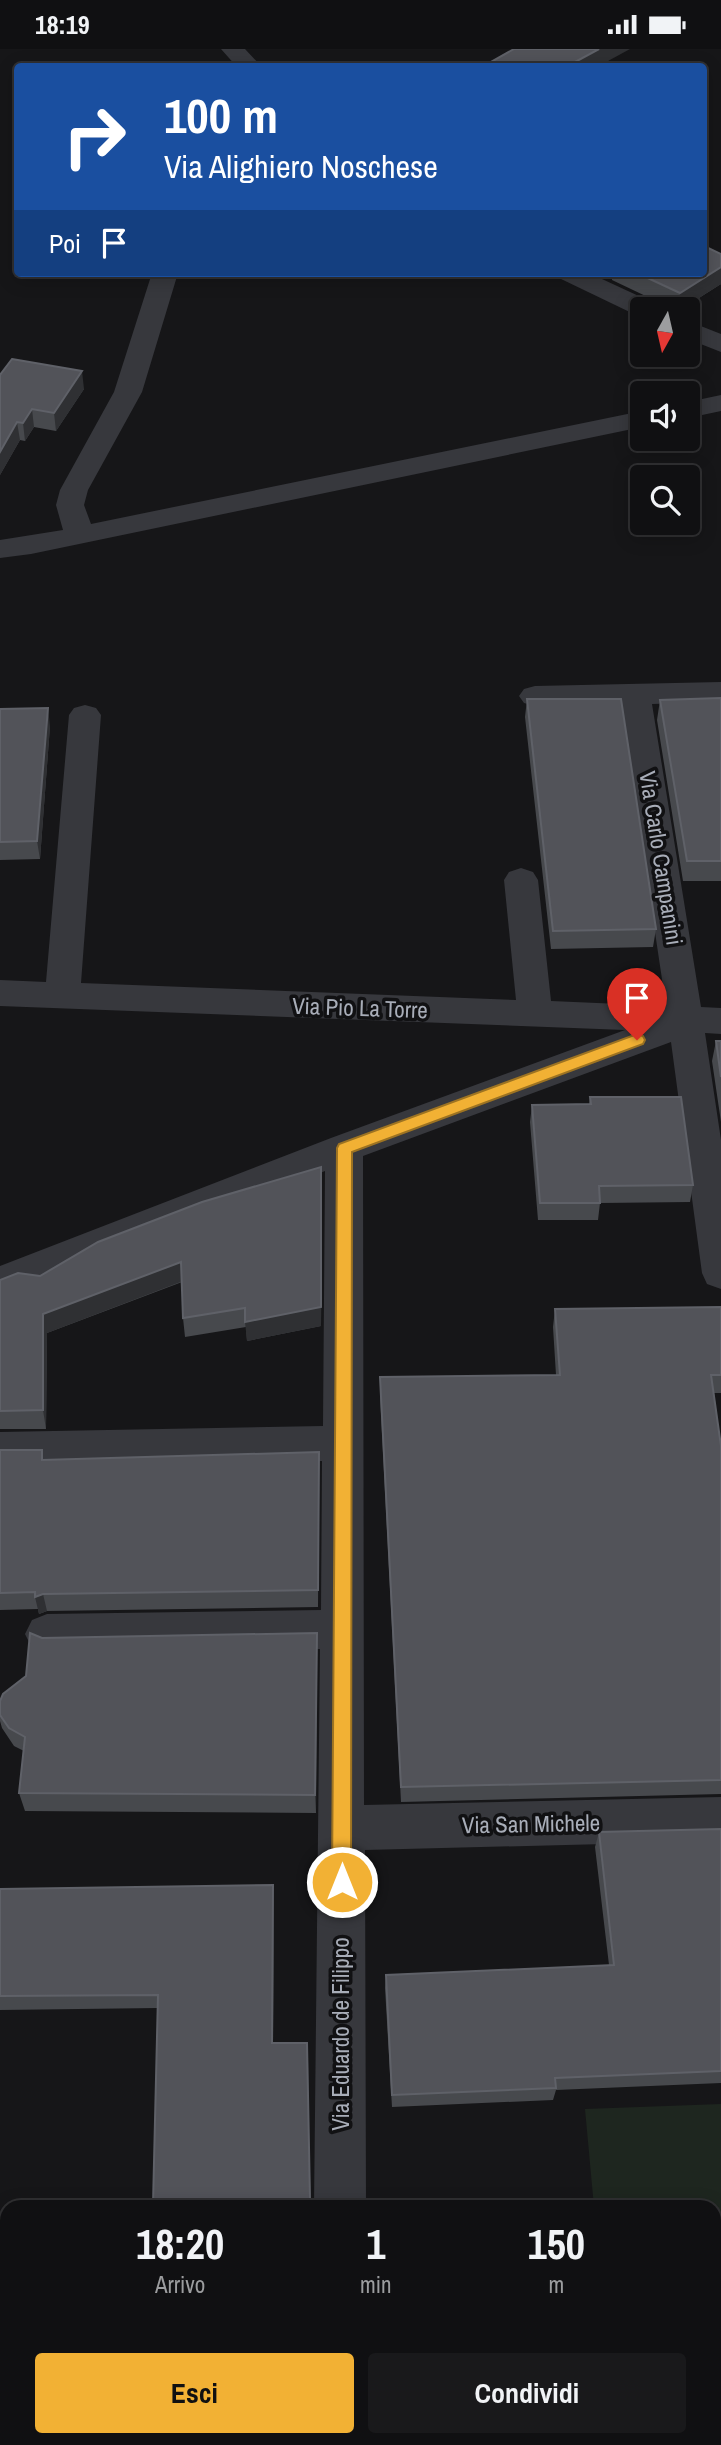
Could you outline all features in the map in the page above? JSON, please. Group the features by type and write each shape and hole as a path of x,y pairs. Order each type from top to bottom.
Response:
{"street":[{"path":"232,49 247,63"},
{"path":"79,533 70,505 74,491 128,392 164,277"},
{"path":"577,277 630,302"},
{"path":"700,334 721,344"},
{"path":"700,407 721,403"},
{"path":"0,549 31,545 630,421"},
{"path":"536,696 721,692"},
{"name":"Via Carlo Campanini","path":"635,694 704,1021 720,1261"},
{"path":"62,996 85,715"},
{"path":"521,880 534,1015"},
{"name":"Via Pio La Torre","path":"0,993 704,1021"},
{"path":"0,1282 344,1148 704,1021"},
{"name":"Via Eduardo de Filippo","path":"341,2200 344,1148"},
{"path":"5,1448 344,1443"},
{"path":"47,1634 343,1629"},
{"name":"Via San Michele","path":"342,1828 721,1819"}],"shaded area":[{"path":"721,2104 721,2200 593,2200 585,2109"}],"building":[{"path":"514,49 599,49 575,62 577,63 489,63"},
{"path":"707,247 721,254 721,267 707,276"},
{"path":"646,277 705,277 680,293"},
{"path":"12,359 82,371 54,413 32,409 23,423 17,422 0,452 0,375"},
{"path":"721,698 721,861 687,861 660,700"},
{"path":"527,699 621,699 656,929 553,931"},
{"path":"48,708 37,841 0,842 0,709"},
{"path":"716,1041 721,1041 721,1077"},
{"path":"590,1097 681,1097 693,1185 599,1186 600,1203 540,1203 532,1105 591,1104"},
{"path":"321,1167 321,1307 245,1322 245,1308 183,1318 181,1262 43,1314 43,1410 0,1411 0,1280 18,1273 40,1276 98,1242 202,1202"},
{"path":"721,1307 721,1375 711,1375 721,1446 721,1780 401,1787 380,1377 560,1375 555,1309"},
{"path":"0,1450 42,1450 42,1460 319,1452 318,1590 43,1594 35,1597 35,1592 0,1593"},
{"path":"30,1633 42,1638 317,1633 315,1795 19,1793 25,1737 9,1728 0,1715 0,1701 3,1694 26,1676"},
{"path":"721,1829 721,2071 555,2078 556,2088 392,2095 386,1975 614,1965 599,1832"},
{"path":"273,1885 272,2043 307,2043 310,2199 153,2200 158,1995 0,1996 0,1889"}],"route":[{"path":"342,1882 344,1148 637,1040"}]}
